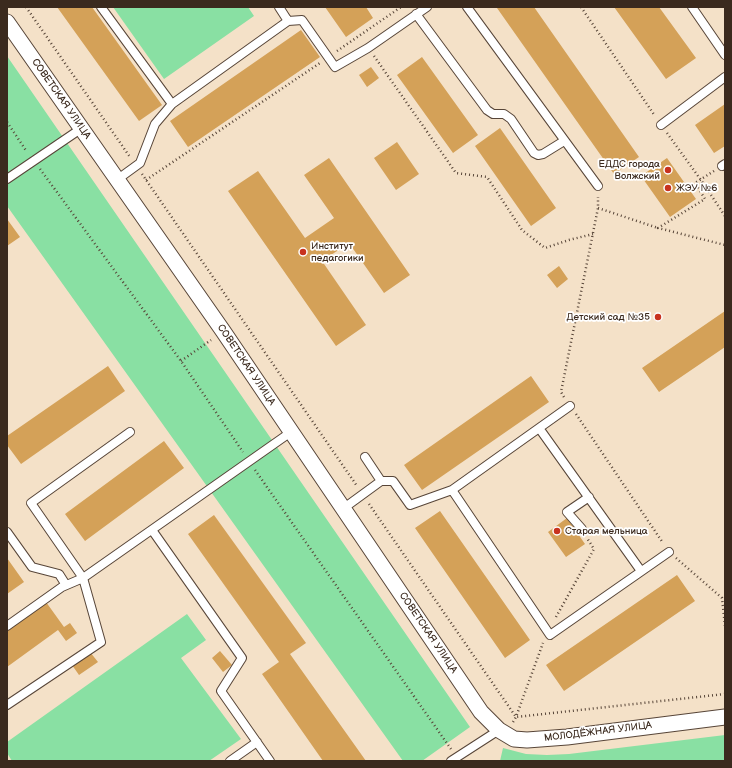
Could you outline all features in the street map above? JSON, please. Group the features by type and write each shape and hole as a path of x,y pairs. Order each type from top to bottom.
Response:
{"street":[{"name":"СОВЕТСКАЯ УЛИЦА","path":"7,22 223,331 481,712"},
{"name":"МОЛОДЁЖНАЯ УЛИЦА","path":"481,712 501,732 514,739 527,740 567,737 725,717"}],"lane":[{"path":"101,7 172,104"},
{"path":"279,7 288,21"},
{"path":"118,179 140,163 155,124 172,104 288,21 302,20 335,67 368,48 427,7"},
{"path":"467,7 598,186"},
{"path":"692,7 725,55"},
{"path":"416,14 487,110 493,114 504,114 511,119 534,153 538,155 543,154 564,141"},
{"path":"661,125 725,77"},
{"path":"7,178 82,128"},
{"path":"344,508 381,481 393,481 410,505 452,490 570,406"},
{"path":"539,428 641,571"},
{"path":"7,705 100,642 83,578 31,503 130,432"},
{"path":"7,626 66,585 83,578 291,432"},
{"path":"365,457 381,481"},
{"path":"452,490 550,635 669,552"},
{"path":"582,529 568,512 589,497"},
{"path":"152,530 242,658 221,691 270,761"},
{"path":"7,532 32,567 59,574 66,585"},
{"path":"453,759 501,732"},
{"path":"230,761 257,742"}],"path":[{"path":"26,7 146,180 401,7"},
{"path":"581,7 725,216"},
{"path":"368,48 456,173 487,178 522,230 545,248 593,234"},
{"path":"7,122 34,161 182,361 453,759"},
{"path":"658,228 705,199 695,183 701,180"},
{"path":"598,186 598,208 561,392 669,552 722,598 725,626"},
{"path":"598,208 658,228 725,246"},
{"path":"501,732 516,717 547,632 594,549 582,529"}],"green space":[{"path":"113,7 248,7 254,16 164,79"},
{"path":"7,56 470,727 422,761 403,761 7,206"},
{"path":"187,614 206,640 181,658 241,739 209,761 12,761 7,753 7,742"},
{"path":"725,735 725,761 500,761 503,748 526,754 569,754"}],"building":[{"path":"57,7 92,7 162,105 139,121"},
{"path":"325,7 366,7 373,18 346,37"},
{"path":"534,7 639,157 614,174 497,8"},
{"path":"614,7 659,7 696,58 666,79"},
{"path":"301,30 320,57 188,147 170,121"},
{"path":"422,57 478,135 453,153 397,75"},
{"path":"371,67 379,78 367,87 359,75"},
{"path":"725,104 725,146 714,153 695,125"},
{"path":"500,128 556,208 531,226 475,146"},
{"path":"397,142 419,174 396,190 374,158"},
{"name":"Институт педагогики","path":"329,158 410,275 384,293 349,243 322,261 366,325 336,346 228,191 258,171 305,238 334,218 304,175"},
{"name":"ЖЭУ №6","path":"667,158 696,199 670,217 641,176"},
{"path":"7,219 20,237 7,246"},
{"path":"559,266 568,279 557,288 547,275"},
{"path":"725,311 725,347 659,392 642,368"},
{"path":"108,366 125,391 21,464 7,445 7,436"},
{"path":"531,376 549,402 422,490 404,465"},
{"path":"164,441 184,468 85,541 65,514"},
{"path":"440,511 530,640 505,658 415,528"},
{"path":"214,515 306,643 290,654 366,761 323,761 262,674 279,662 188,534"},
{"path":"567,518 585,544 566,557 548,532"},
{"path":"7,558 24,582 7,594"},
{"path":"677,575 695,601 564,691 546,665"},
{"path":"46,602 64,627 70,623 77,633 66,641 58,630 7,667 7,630"},
{"path":"220,651 232,665 223,672 212,658"},
{"path":"90,652 98,662 79,675 72,665"}],"place":[{"name":"ЕДДС города Волжский","path":"668,170"},
{"name":"ЖЭУ №6","path":"668,188"},
{"name":"Институт педагогики","path":"303,252"},
{"name":"Детский сад №35","path":"658,317"},
{"name":"Старая мельница","path":"557,531"}]}
